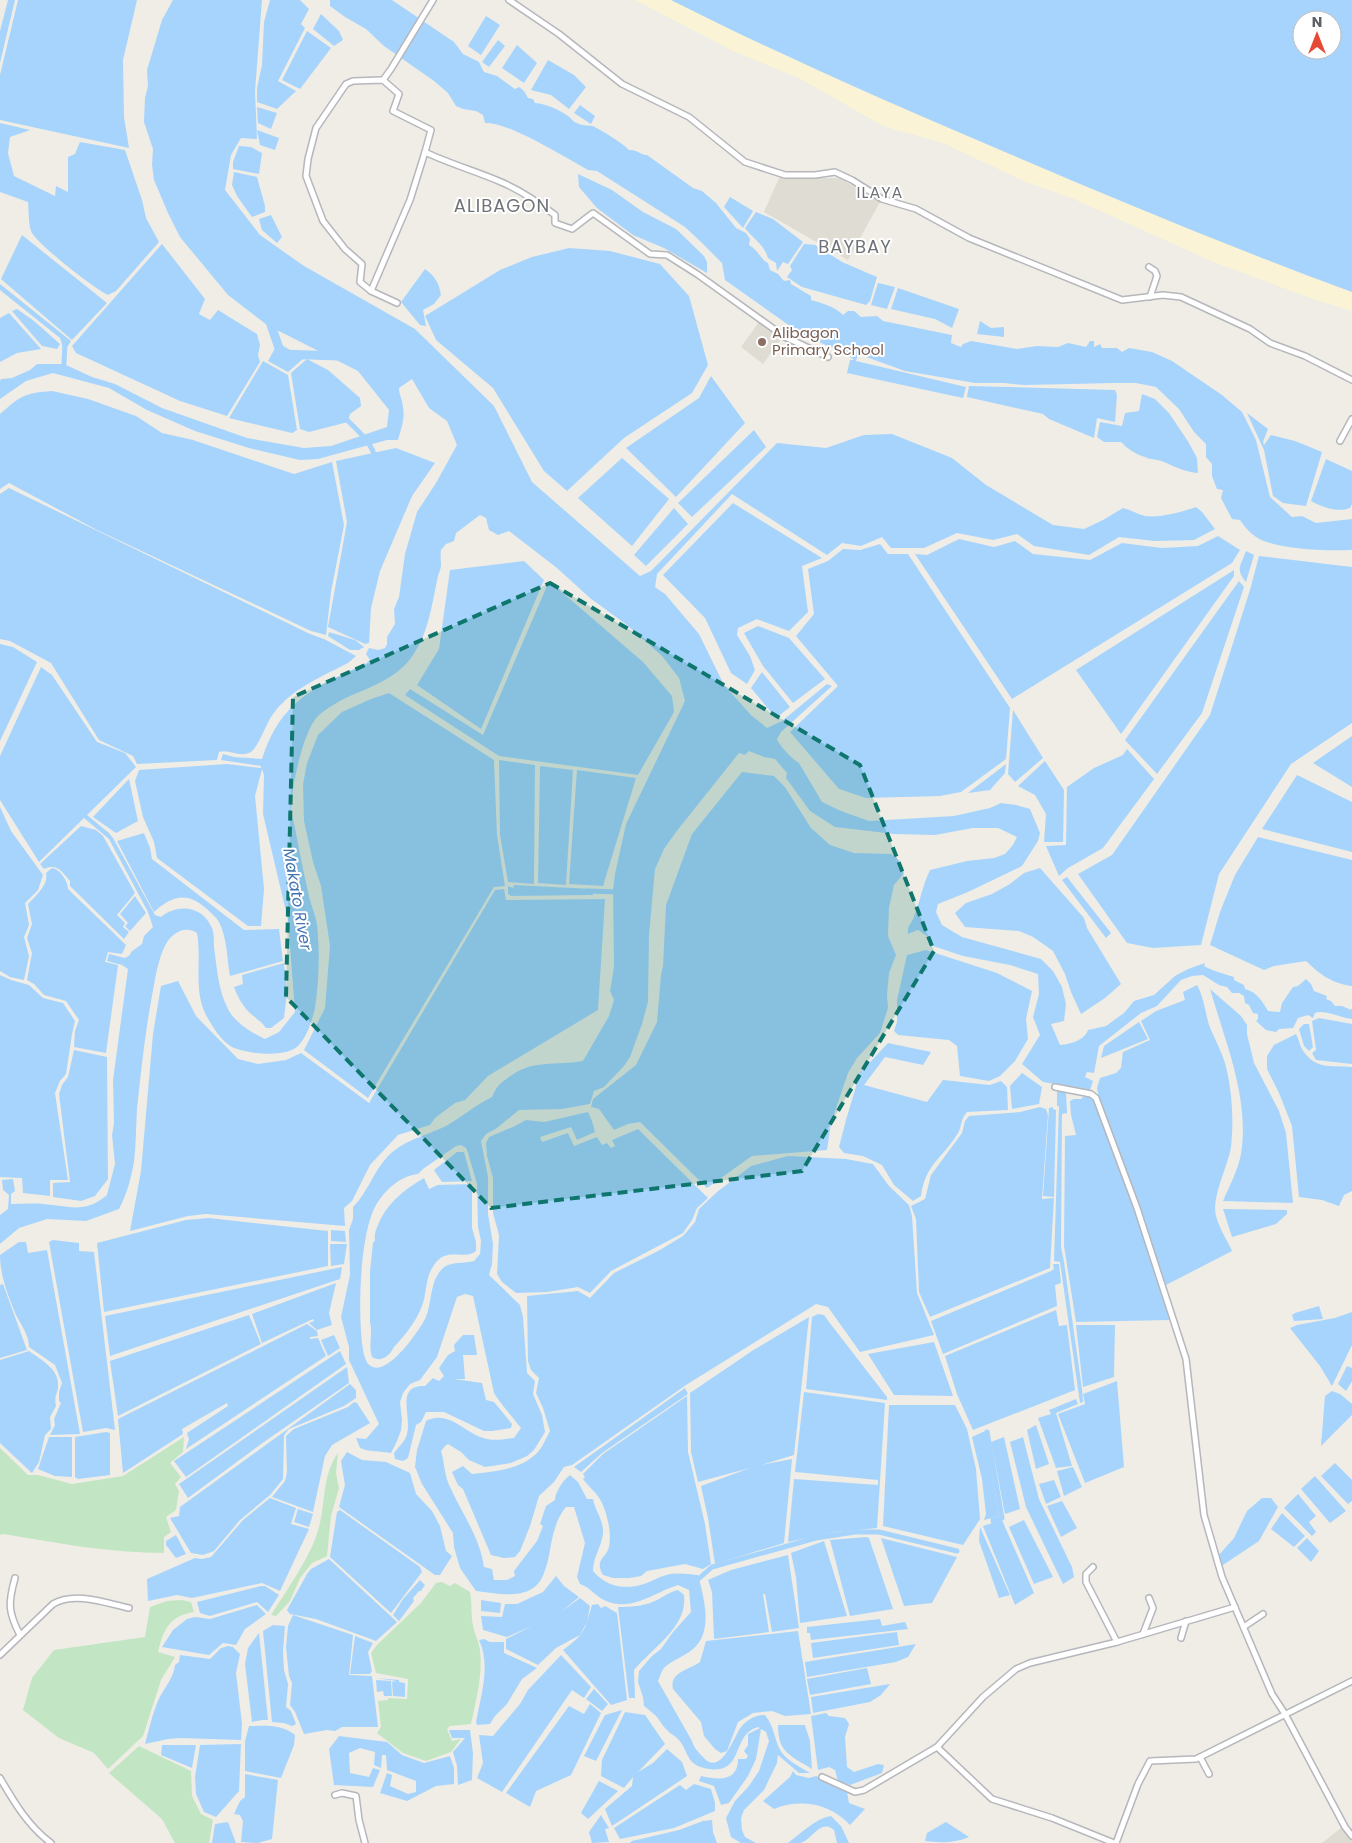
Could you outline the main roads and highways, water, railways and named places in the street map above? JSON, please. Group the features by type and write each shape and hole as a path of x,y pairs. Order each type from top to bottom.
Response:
{"water":[{"path":"8,0 15,0 0,63 0,31"},
{"path":"18,0 137,0 123,60 124,117 129,148 0,120 0,75"},
{"name":"Makato River","path":"173,0 262,0 255,91 257,139 241,138 231,155 225,190 260,235 304,266 415,329 494,406 532,482 640,576 651,571 777,443 826,448 864,435 892,434 952,458 986,485 1053,525 1084,529 1123,508 1145,516 1157,516 1196,507 1215,529 1194,540 1155,541 1119,537 1089,555 1034,546 1017,534 993,540 957,533 924,548 891,548 882,537 861,546 842,543 827,555 732,494 657,574 655,587 665,594 699,634 724,685 751,715 767,728 782,721 827,684 832,686 781,732 777,739 786,752 799,763 822,802 869,821 954,816 990,808 1001,803 1030,809 1040,833 1038,841 1022,866 938,904 936,912 942,925 962,937 1041,959 1053,971 1062,987 1066,1004 1064,1021 1051,1024 1060,1045 1072,1043 1080,1039 1088,1030 1106,1026 1124,1013 1134,1001 1154,995 1175,976 1205,963 1204,966 1208,968 1234,977 1234,980 1244,985 1245,989 1259,997 1268,1011 1280,1012 1282,1003 1293,987 1298,986 1306,979 1314,991 1327,996 1326,999 1335,1006 1342,1006 1351,1010 1352,1008 1352,1019 1319,1012 1315,1013 1313,1018 1308,1015 1298,1018 1293,1028 1279,1029 1276,1032 1266,1030 1256,1021 1258,1014 1253,1013 1249,1005 1245,1003 1244,996 1239,993 1232,993 1227,987 1219,985 1203,975 1192,976 1181,980 1157,1006 1141,1013 1099,1046 1094,1073 1087,1072 1085,1077 1093,1081 1090,1090 1043,1082 1022,1064 1040,1035 1033,1017 1039,994 1038,974 1010,965 963,956 930,945 927,936 918,930 908,934 908,928 930,870 967,861 994,858 1005,854 1017,837 998,828 973,828 935,835 894,834 835,827 810,811 786,778 787,773 775,759 749,751 745,755 739,753 676,832 664,849 655,869 649,935 648,1002 630,1057 604,1087 594,1091 590,1104 562,1109 519,1110 497,1128 486,1134 481,1141 488,1177 488,1214 493,1244 492,1264 489,1275 520,1305 523,1317 527,1373 535,1381 533,1394 542,1415 545,1432 534,1450 527,1456 511,1463 485,1467 469,1460 461,1452 448,1444 441,1451 449,1484 475,1536 484,1567 492,1569 494,1580 507,1580 515,1576 514,1571 537,1541 543,1526 540,1524 546,1506 555,1500 560,1486 570,1475 578,1482 587,1499 593,1499 602,1524 603,1533 593,1571 604,1581 616,1586 630,1587 670,1574 698,1575 706,1615 703,1634 699,1643 692,1650 664,1668 658,1681 694,1746 703,1757 710,1762 716,1762 721,1759 731,1746 743,1724 755,1717 765,1715 781,1752 810,1773 799,1773 778,1755 777,1763 764,1790 744,1810 741,1818 745,1837 756,1843 741,1843 731,1837 726,1818 735,1801 749,1786 759,1771 769,1741 766,1732 761,1729 756,1759 748,1776 729,1803 721,1805 714,1786 699,1781 701,1776 726,1778 731,1776 735,1772 738,1759 746,1759 748,1756 744,1751 748,1745 748,1734 760,1728 749,1731 732,1761 726,1767 717,1769 704,1768 693,1763 681,1742 644,1706 638,1682 639,1671 661,1649 691,1612 689,1590 678,1585 634,1603 616,1604 602,1599 580,1584 577,1577 585,1543 574,1507 566,1507 560,1516 553,1535 544,1573 533,1588 515,1594 495,1594 476,1591 460,1568 454,1547 453,1533 422,1484 415,1467 417,1450 426,1421 443,1418 479,1437 494,1440 514,1438 521,1428 494,1393 473,1296 465,1294 457,1297 437,1357 420,1380 410,1384 403,1393 400,1402 401,1430 391,1453 360,1448 356,1438 366,1439 379,1424 349,1360 349,1347 341,1317 350,1275 349,1230 353,1219 353,1207 363,1195 383,1162 394,1151 408,1142 446,1126 492,1097 495,1090 503,1082 518,1071 536,1065 583,1061 609,1016 614,1000 610,991 614,967 613,890 626,824 685,701 679,678 662,656 627,625 590,598 557,568 509,531 498,535 489,530 486,518 480,515 456,533 454,541 446,544 441,550 441,568 429,617 423,637 413,655 393,675 325,710 318,716 307,734 293,789 291,810 316,921 319,946 315,1008 304,1038 292,1050 266,1054 239,1049 228,1044 214,1028 202,1005 199,985 197,933 188,930 179,931 169,940 159,962 147,1024 137,1109 134,1162 128,1186 119,1209 86,1221 47,1219 19,1228 0,1244 0,1215 8,1209 9,1195 3,1190 2,1180 13,1179 15,1191 11,1194 11,1204 84,1207 92,1205 107,1195 115,1164 112,1135 114,1123 113,1080 128,969 122,965 107,961 109,954 125,958 130,955 131,952 142,944 144,936 153,927 148,912 109,839 84,818 39,862 0,800 0,756 41,667 52,675 97,742 125,753 136,767 87,815 113,838 155,915 161,917 175,910 190,909 203,915 208,921 213,932 220,987 232,1016 255,1034 265,1039 279,1032 295,1012 288,920 263,814 264,775 262,769 255,796 264,889 261,926 248,926 157,858 154,842 143,817 135,781 139,770 227,764 261,768 261,766 221,760 223,754 234,757 262,759 279,723 301,699 315,689 365,664 370,660 366,654 369,648 378,650 385,648 387,637 395,624 394,609 399,597 405,554 417,512 457,445 447,421 429,408 412,379 399,388 403,405 403,416 398,440 387,440 318,459 300,460 249,448 195,431 147,410 109,388 53,373 26,381 0,399 1,379 12,378 30,370 37,364 64,364 92,377 115,384 162,408 247,438 304,448 331,446 387,427 389,410 358,371 267,325 228,295 180,237 154,180 152,165 153,149 144,122 145,98 148,86 147,70 162,20","holes":["461,1145 466,1148 477,1184 478,1227 481,1241 480,1254 474,1261 444,1267 433,1284 426,1317 417,1331 395,1358 380,1367 373,1367 368,1364 364,1355 360,1301 363,1257 370,1219 376,1205 388,1189 399,1181 418,1174 456,1146"]},
{"path":"270,0 300,0 309,9 301,24 305,28 278,81 296,91 277,109 257,102 257,88 262,65 264,22"},
{"path":"330,0 392,0 454,42 463,54 479,62 484,72 497,76 515,89 519,87 535,103 556,109 576,122 600,130 629,150 647,155 693,188 702,191 716,203 736,228 746,233 750,239 749,245 768,263 770,270 778,274 784,281 790,280 791,284 811,296 811,300 833,308 843,315 848,311 854,311 861,317 877,316 883,321 952,335 951,343 961,347 963,344 971,341 1017,349 1037,346 1058,347 1068,343 1086,347 1090,341 1094,341 1094,347 1100,344 1102,348 1117,348 1122,352 1129,348 1152,352 1172,361 1222,395 1242,412 1256,440 1270,497 1292,517 1302,516 1316,523 1352,519 1352,550 1316,550 1276,545 1256,537 1240,520 1232,519 1221,498 1223,490 1217,489 1212,476 1212,464 1206,457 1206,444 1194,432 1179,409 1156,387 1136,383 1024,385 975,383 905,371 858,354 856,361 966,387 963,398 847,373 850,360 854,360 800,333 725,280 722,263 685,227 597,171 588,170 552,149 507,128 485,123 483,115 476,111 456,106 448,93 434,81 384,46 366,29 330,6"},
{"path":"671,0 1352,0 1352,292 1130,205 792,58"},
{"path":"321,14 339,31 343,40 334,46 313,29"},
{"path":"486,16 500,25 481,55 468,46"},
{"path":"307,31 331,48 300,89 282,80"},
{"path":"498,40 505,46 489,67 482,62"},
{"path":"517,45 537,63 524,83 502,68"},
{"path":"548,60 574,75 586,87 569,109 551,95 531,90"},
{"path":"580,105 595,116 591,124 574,113"},
{"path":"257,107 277,113 271,129 258,123"},
{"path":"0,123 30,130 10,137 8,153 14,176 55,196 56,186 68,192 68,157 75,154 80,142 125,150 146,218 159,242 116,291 108,295 56,257 32,233 29,222 28,202 0,192"},
{"path":"257,130 279,138 275,150 260,145"},
{"path":"239,146 251,147 262,153 259,174 233,169 233,162"},
{"path":"234,172 257,177 265,212 252,217 237,196 232,185"},
{"path":"578,174 612,190 643,212 676,229 704,256 707,262 707,273 664,248 633,235 597,208 579,187"},
{"path":"730,197 753,211 743,228 724,207"},
{"path":"756,212 773,219 803,242 788,264 783,262 777,271 776,263 768,258 761,245 745,228"},
{"path":"271,215 282,237 277,243 262,230 259,219"},
{"path":"22,235 107,303 72,340 1,279"},
{"path":"162,244 205,299 199,314 210,320 218,310 257,334 260,345 258,355 260,362 227,416 180,401 76,353 72,346"},
{"path":"804,244 815,245 842,262 877,277 870,301 866,305 802,287 787,277 792,270 790,266"},
{"path":"569,248 610,251 660,264 689,296 708,365 692,393 624,438 567,491 544,471 493,388 436,340 425,316 500,270 532,257"},
{"path":"425,269 436,280 441,295 434,304 423,310 426,326 420,325 401,302"},
{"path":"878,283 895,287 887,309 871,305"},
{"path":"0,284 71,341 66,349 63,347 60,338 0,290"},
{"path":"898,288 959,309 952,328 935,319 891,309"},
{"path":"17,309 60,344 57,349 42,346 12,311"},
{"path":"9,313 41,349 17,353 0,362 0,318"},
{"path":"980,321 991,328 1004,327 1004,337 977,334"},
{"path":"278,343 304,358 288,372 268,361"},
{"path":"307,359 328,370 360,398 361,406 350,414 348,422 309,432 300,429 291,373"},
{"path":"263,361 288,375 297,430 292,433 229,418"},
{"path":"711,376 745,423 676,497 626,448 699,398"},
{"path":"969,386 1115,390 1117,395 1115,422 1097,418 1094,438 1049,419 1043,414 967,397"},
{"path":"52,391 88,399 136,416 162,433 193,440 294,474 332,462 344,525 331,592 326,635 311,631 97,530 9,483 0,489 0,414 13,403 29,394"},
{"path":"1142,394 1155,399 1169,413 1197,458 1198,473 1141,456 1121,442 1104,442 1097,437 1100,422 1122,426 1125,413 1139,411"},
{"path":"1247,413 1268,429 1263,442 1264,445 1271,435 1295,441 1322,452 1306,506 1283,503 1273,496 1264,450"},
{"path":"754,430 766,447 692,517 678,503"},
{"path":"396,448 435,463 412,496 380,571 371,608 369,643 365,644 328,627 347,522 336,461"},
{"path":"622,458 669,499 632,546 578,498"},
{"path":"1326,459 1352,471 1352,504 1350,508 1335,510 1311,501"},
{"path":"9,488 356,656 348,663 307,684 280,705 270,718 256,747 249,753 241,754 223,751 219,752 217,760 137,764 133,756 99,740 51,663 10,641 0,639 0,494"},
{"path":"733,503 822,558 802,566 808,612 789,631 757,619 738,628 737,635 750,656 755,670 747,684 731,673 705,618 663,575"},
{"path":"674,508 688,524 646,566 634,555"},
{"path":"1218,536 1240,550 1232,563 1012,699 915,554 927,555 959,539 994,547 1015,541 1033,554 1090,560 1122,543 1162,548 1198,546"},
{"path":"880,544 888,554 908,554 1010,708 1006,759 961,792 940,796 866,798 839,789 790,732 838,686 796,636 814,614 808,569 828,561 843,549 860,550"},
{"path":"1246,551 1254,555 1246,582 1240,570"},
{"path":"1259,556 1352,567 1352,723 1291,764 1219,874 1201,945 1153,948 1127,943 1078,874 1112,855 1210,715"},
{"path":"524,561 544,580 481,729 417,685 439,649 450,570"},
{"path":"1234,570 1234,576 1121,734 1076,670"},
{"path":"549,581 643,662 672,696 674,712 638,775 499,756 405,695 410,689 483,735"},
{"path":"1239,581 1244,587 1202,713 1157,774 1125,740"},
{"path":"758,626 789,638 825,679 793,703 763,666 744,633"},
{"path":"329,632 355,640 364,647 359,650 350,650 328,636"},
{"path":"0,644 13,647 37,662 0,741"},
{"path":"762,672 790,707 776,718 751,688"},
{"path":"389,693 494,760 497,835 505,886 494,887 368,1098 304,1050 325,1008 330,946 321,886 313,862 304,821 303,784 307,763 318,735 342,712"},
{"path":"1013,710 1043,758 1015,782 1008,774"},
{"path":"1352,736 1352,787 1313,763"},
{"path":"1127,749 1154,779 1103,848 1068,868 1059,876 1046,846 1066,845 1067,787 1094,768 1123,755"},
{"path":"499,760 535,765 534,884 508,882 500,835"},
{"path":"1045,761 1064,790 1063,842 1044,842 1046,814 1035,795 1018,786"},
{"path":"1006,764 1005,773 990,790 968,793"},
{"path":"540,766 573,770 566,885 538,883"},
{"path":"577,770 636,778 603,886 569,884"},
{"path":"742,772 774,776 785,787 811,828 830,845 854,853 891,854 900,861 904,873 894,885 889,908 888,936 896,955 889,973 888,1008 880,1033 857,1058 848,1073 831,1123 827,1150 752,1156 707,1188 640,1122 628,1124 614,1130 599,1109 591,1107 593,1099 636,1065 657,1022 663,966 666,905 692,834"},
{"path":"1297,775 1352,802 1352,852 1262,829"},
{"path":"129,779 138,821 116,833 93,817"},
{"path":"0,807 11,831 43,875 38,890 25,903 29,925 24,937 29,956 24,980 10,977 0,971"},
{"path":"81,826 96,830 103,836 135,893 117,915 125,923 123,927 129,932 124,939 70,886 70,881 62,872 52,867 44,869 40,864"},
{"path":"144,833 152,859 244,930 279,929 283,961 230,976 222,928 209,911 194,900 181,898 168,902 154,912 117,841"},
{"path":"1258,837 1352,860 1352,986 1327,978 1306,961 1274,966 1264,970 1210,945 1220,912 1235,875"},
{"path":"52,868 63,876 68,889 126,945 122,954 108,952 105,962 118,965 106,1053 74,1047 75,1031 79,1020 66,1001 44,995 34,984 27,980 32,953 27,938 32,924 28,904 38,894 45,882 46,873"},
{"path":"1040,868 1084,918 1087,928 1121,984 1105,998 1081,1014 1065,974 1053,951 1033,937 1019,931 965,927 955,913 966,903 992,894 1010,884 1024,873"},
{"path":"1067,877 1111,933 1106,938 1062,880"},
{"path":"514,885 593,889 593,895 511,896 508,894 508,886 513,888"},
{"path":"504,889 506,900 605,899 598,1010 488,1076 465,1100 455,1103 435,1118 430,1125 398,1135 370,1165 352,1201 344,1208 345,1226 206,1214 188,1216 130,1231 141,1171 153,1034 161,986 178,981 196,1016 238,1059 258,1064 286,1060 301,1053 369,1103 495,890"},
{"path":"135,896 146,913 130,931 125,926 128,923 120,914"},
{"path":"926,950 997,973 1032,991 1026,1019 1028,1039 1015,1061 1000,1076 989,1081 960,1076 957,1046 949,1040 898,1035 894,1031 897,1022 897,1000 907,955"},
{"path":"284,963 287,993 284,1018 271,1028 266,1028 246,1009 234,987 243,984 242,975"},
{"path":"0,975 29,985 43,998 63,1003 75,1021 66,1074 60,1081 55,1093 68,1180 50,1180 50,1196 23,1193 22,1178 0,1177"},
{"path":"1197,985 1209,1025 1222,1053 1231,1094 1231,1147 1218,1191 1215,1209 1219,1225 1232,1251 1166,1285 1099,1099 1097,1088 1100,1078 1116,1073 1121,1068 1123,1052 1150,1040 1141,1021 1156,1011 1185,1000 1183,992"},
{"path":"1210,989 1241,1016 1247,1025 1247,1034 1254,1063 1279,1111 1286,1133 1293,1203 1223,1201 1240,1160 1243,1133 1242,1112 1229,1050"},
{"path":"1319,1018 1352,1024 1352,1064 1316,1060 1312,1053 1316,1050 1312,1021"},
{"path":"1139,1022 1148,1039 1101,1058 1104,1046"},
{"path":"1304,1024 1309,1024 1313,1047 1309,1051 1304,1046 1299,1029"},
{"path":"1296,1034 1302,1049 1312,1060 1324,1065 1352,1067 1352,1191 1344,1195 1339,1206 1322,1200 1299,1197 1292,1126 1267,1069 1267,1056 1274,1045"},
{"path":"888,1043 931,1052 923,1065 885,1057 864,1085 927,1102 943,1080 990,1085 1001,1081 1007,1087 1008,1110 967,1112 958,1133 926,1176 921,1196 913,1201 894,1185 882,1165 863,1156 844,1153 839,1147 860,1073"},
{"path":"74,1050 107,1057 108,1179 95,1196 81,1201 53,1197 53,1183 70,1182 59,1094 62,1085 68,1077"},
{"path":"1022,1073 1042,1087 1039,1104 1012,1109 1010,1086"},
{"path":"1057,1090 1066,1092 1067,1113 1062,1114 1061,1247 1082,1389 1083,1402 1080,1403 1060,1262 1054,1261 1059,1106 1057,1106"},
{"path":"1091,1097 1094,1100 1135,1208 1170,1320 1076,1322 1064,1246 1065,1136 1076,1135 1070,1101"},
{"path":"1040,1107 1046,1109 1048,1115 1042,1199 1054,1198 1050,1268 930,1317 919,1292 916,1219 911,1206 925,1199 931,1175 962,1133 965,1121 969,1116 1020,1112"},
{"path":"1053,1107 1056,1110 1054,1197 1043,1196 1049,1108"},
{"path":"588,1112 595,1132 577,1140 571,1127 540,1137 542,1142 568,1133 574,1146 597,1137 602,1145 607,1143 611,1148 615,1146 612,1140 638,1129 708,1198 697,1208 692,1220 683,1233 611,1271 590,1293 578,1287 547,1292 516,1293 502,1282 497,1274 499,1235 493,1213 493,1178 487,1156 486,1143 489,1137 526,1120 544,1122"},
{"path":"457,1152 464,1152 472,1181 442,1182 434,1170"},
{"path":"788,1156 846,1159 873,1164 889,1186 909,1205 912,1216 917,1293 934,1335 860,1352 828,1307 816,1304 686,1385 572,1465 564,1467 554,1482 539,1496 520,1551 515,1557 504,1558 491,1555 463,1489 458,1485 452,1472 463,1466 472,1474 507,1469 524,1463 538,1452 550,1431 536,1393 539,1378 531,1370 528,1361 527,1296 578,1291 590,1298 614,1273 683,1236 695,1222 699,1209 717,1192 751,1166"},
{"path":"424,1178 429,1189 438,1185 472,1184 472,1228 476,1242 476,1251 466,1255 444,1256 439,1259 429,1275 420,1312 388,1355 381,1359 376,1359 372,1357 370,1344 370,1271 375,1232 391,1204 403,1192"},
{"path":"1223,1209 1287,1210 1287,1214 1276,1224 1232,1237"},
{"path":"209,1218 328,1231 328,1266 104,1312 97,1243 186,1220"},
{"path":"331,1230 345,1231 346,1242 331,1241"},
{"path":"53,1240 79,1243 79,1251 94,1252 115,1430 106,1428 83,1432 49,1242"},
{"path":"19,1242 26,1242 28,1253 47,1250 80,1434 50,1435 61,1403 59,1401 59,1392 62,1383 55,1365 29,1347 26,1334 7,1293 1,1270 0,1255"},
{"path":"330,1244 347,1244 344,1264 331,1266"},
{"path":"1053,1264 1059,1264 1061,1283 1055,1285 1057,1306 943,1354 931,1321 1051,1271 1054,1269"},
{"path":"342,1267 340,1279 110,1356 105,1316"},
{"path":"336,1283 329,1313 332,1325 317,1330 309,1323 314,1321 313,1319 262,1343 252,1314"},
{"path":"3,1284 27,1350 0,1358 0,1285"},
{"path":"1319,1306 1323,1319 1294,1321 1292,1315 1295,1313"},
{"path":"1056,1310 1059,1326 1067,1325 1075,1390 973,1430 957,1394 945,1356"},
{"path":"1352,1312 1352,1345 1332,1386 1320,1366 1290,1328 1335,1318"},
{"path":"818,1314 824,1315 887,1397 887,1400 806,1389 812,1317"},
{"path":"249,1315 261,1344 118,1416 110,1361"},
{"path":"809,1317 794,1455 761,1465 792,1459 784,1543 715,1564 701,1486 750,1468 698,1482 691,1452 690,1393 752,1351"},
{"path":"307,1324 317,1331 318,1336 310,1337 310,1339 318,1338 326,1356 186,1449 189,1439 187,1433 228,1406 227,1403 182,1429 183,1434 123,1473 118,1419"},
{"path":"1076,1325 1115,1325 1114,1377 1083,1387"},
{"path":"334,1335 340,1348 328,1356 321,1340"},
{"path":"463,1335 474,1335 477,1355 463,1355 465,1379 454,1379 482,1383 486,1400 494,1402 512,1424 511,1428 484,1431 444,1412 426,1412 421,1422 416,1425 408,1458 403,1461 395,1459 394,1453 405,1439 408,1430 406,1404 410,1391 415,1387 425,1386 433,1378 439,1381 444,1376 439,1368 448,1355 455,1351 454,1345"},
{"path":"934,1342 953,1396 894,1395 868,1354"},
{"path":"29,1351 53,1370 58,1381 55,1398 56,1406 50,1417 51,1429 45,1435 39,1462 32,1473 0,1443 0,1360"},
{"path":"340,1351 346,1364 186,1477 174,1461"},
{"path":"1347,1366 1352,1368 1352,1381 1346,1391 1338,1384"},
{"path":"347,1367 349,1383 261,1444 188,1498 179,1484"},
{"path":"1117,1381 1124,1467 1085,1483 1058,1414 1085,1404 1083,1394"},
{"path":"350,1384 356,1390 356,1398 344,1406 289,1429 284,1435 283,1479 270,1495 240,1520 214,1551 203,1555 191,1553 170,1518 179,1516 180,1507"},
{"path":"685,1388 688,1394 602,1453 581,1472 574,1467"},
{"path":"1332,1391 1340,1394 1352,1404 1352,1415 1321,1446 1325,1396"},
{"path":"804,1392 885,1403 877,1528 837,1532 788,1542 794,1479 878,1485 878,1480 795,1472"},
{"path":"687,1396 688,1452 705,1524 711,1564 703,1569 685,1564 647,1571 641,1576 629,1578 613,1578 603,1575 600,1562 609,1547 608,1523 601,1501 583,1479 585,1477 583,1474 603,1454"},
{"path":"1076,1399 1078,1404 1056,1413 1072,1466 1056,1468 1038,1418 1051,1414 1049,1410"},
{"path":"354,1402 357,1403 370,1423 332,1445 325,1456 313,1512 272,1497 285,1481 287,1472 286,1436 294,1429 348,1407"},
{"path":"889,1405 955,1405 967,1429 976,1469 980,1519 963,1545 883,1526"},
{"path":"1036,1425 1049,1464 1036,1469 1027,1430"},
{"path":"985,1431 999,1516 984,1520 986,1514 982,1479 972,1437"},
{"path":"110,1433 110,1475 78,1479 75,1477 75,1437"},
{"path":"49,1437 72,1437 72,1477 55,1476 38,1469"},
{"path":"1004,1437 1020,1509 1005,1514 991,1442"},
{"path":"1023,1437 1039,1499 1072,1567 1074,1577 1063,1584 1026,1507 1010,1442"},
{"path":"347,1452 362,1460 386,1462 410,1473 416,1494 432,1511 440,1526 446,1551 452,1556 440,1575 435,1575 339,1507 345,1485 341,1461"},
{"path":"1335,1463 1352,1480 1352,1501 1348,1504 1321,1476"},
{"path":"1073,1467 1082,1487 1064,1496 1057,1471"},
{"path":"1315,1476 1346,1511 1330,1523 1301,1489"},
{"path":"1054,1480 1061,1497 1046,1504 1039,1484"},
{"path":"1298,1494 1316,1516 1309,1522 1316,1532 1312,1536 1284,1508"},
{"path":"270,1498 296,1508 291,1524 309,1529 280,1591 262,1583 192,1598 177,1595 148,1601 147,1579 195,1558 211,1557 243,1520"},
{"path":"1262,1498 1271,1498 1278,1507 1259,1541 1220,1567 1218,1556 1234,1538 1247,1511"},
{"path":"1062,1501 1077,1528 1061,1537 1047,1506"},
{"path":"298,1509 313,1514 309,1527 294,1522"},
{"path":"340,1510 420,1567 422,1572 391,1613 330,1557 337,1512"},
{"path":"1282,1513 1305,1536 1294,1547 1271,1529"},
{"path":"1002,1520 1034,1593 1015,1605 983,1526"},
{"path":"1024,1520 1053,1577 1034,1584 1009,1527"},
{"path":"980,1527 1010,1595 999,1598 979,1541"},
{"path":"176,1535 186,1554 176,1558 166,1545 166,1541"},
{"path":"869,1538 893,1609 850,1616 830,1540"},
{"path":"881,1538 957,1557 932,1603 904,1606"},
{"path":"1307,1538 1319,1551 1311,1562 1297,1548"},
{"path":"824,1541 847,1616 800,1623 796,1577 791,1553"},
{"path":"788,1555 799,1628 772,1632 765,1594 763,1594 769,1632 714,1639 712,1592 708,1580 731,1570"},
{"path":"329,1559 397,1622 376,1641 316,1619 290,1614 287,1610 311,1569"},
{"path":"556,1576 564,1586 579,1597 561,1612 580,1598 590,1606 587,1622 580,1635 556,1648 538,1665 506,1649 506,1639 532,1626 507,1637 483,1630 481,1616 502,1617 505,1604 517,1604 543,1592"},
{"path":"420,1580 425,1585 413,1598 414,1601 399,1621 393,1615 403,1599"},
{"path":"265,1586 279,1595 268,1612 257,1602 210,1616 200,1613 197,1602"},
{"path":"678,1590 684,1595 684,1607 680,1617 675,1627 634,1670 635,1698 629,1698 618,1607 644,1605"},
{"path":"481,1600 501,1603 500,1613 481,1611"},
{"path":"598,1604 601,1608 605,1606 617,1613 627,1700 611,1705 563,1650 578,1638 587,1622 592,1605"},
{"path":"257,1605 266,1614 245,1629 236,1645 223,1643 209,1655 162,1647 173,1630 187,1619 195,1617 210,1619"},
{"path":"293,1615 353,1635 349,1675 372,1676 378,1727 342,1727 335,1731 327,1730 304,1734 290,1705 292,1683 289,1676 286,1647 288,1626"},
{"path":"880,1619 882,1626 905,1622 908,1629 811,1640 810,1633 807,1633 807,1627"},
{"path":"273,1625 285,1626 283,1651 284,1670 288,1684 286,1707 291,1711 296,1724 292,1726 272,1722 263,1631"},
{"path":"798,1631 811,1714 785,1716 772,1711 753,1713 738,1722 727,1751 721,1753 715,1749 704,1736 701,1722 673,1689 674,1679 681,1672 700,1662 706,1641"},
{"path":"897,1632 899,1645 813,1658 811,1643"},
{"path":"259,1633 268,1720 252,1722 245,1664 248,1648"},
{"path":"355,1636 373,1643 368,1652 372,1671 370,1674 350,1674"},
{"path":"484,1639 490,1642 504,1642 504,1653 537,1668 522,1679 507,1704 490,1724 477,1725 485,1670 483,1650 479,1640"},
{"path":"916,1644 908,1657 896,1662 807,1677 805,1662"},
{"path":"233,1647 240,1654 236,1673 242,1724 241,1740 180,1738 145,1744 156,1706 173,1674 175,1665 179,1662 180,1655 210,1659 221,1648"},
{"path":"561,1655 591,1687 584,1698 572,1690 502,1792 477,1778 483,1763 479,1735 493,1736 520,1704 528,1690"},
{"path":"867,1668 871,1684 810,1695 807,1679"},
{"path":"377,1678 399,1680 399,1682 405,1683 405,1697 393,1696 392,1682 396,1681"},
{"path":"376,1680 391,1681 392,1696 384,1696 383,1691 377,1692"},
{"path":"890,1684 881,1695 870,1702 813,1713 811,1697"},
{"path":"594,1689 608,1704 602,1711 586,1699"},
{"path":"590,1704 601,1713 571,1775 536,1791 530,1807 506,1793 569,1706 584,1714"},
{"path":"622,1710 596,1761 584,1756 605,1715"},
{"path":"625,1712 645,1715 665,1744 638,1772 653,1763 667,1749 682,1762 687,1776 612,1826 605,1809 632,1786 633,1777 624,1788 601,1776 602,1760"},
{"path":"826,1713 829,1716 845,1718 849,1724 845,1737 847,1767 854,1772 878,1764 884,1765 882,1773 850,1785 838,1781 835,1770 829,1767 818,1770 811,1716"},
{"path":"778,1725 805,1725 810,1741 812,1769 783,1748 780,1742"},
{"path":"249,1726 279,1727 295,1735 294,1745 281,1778 245,1771 245,1741"},
{"path":"449,1730 470,1730 473,1753 472,1780 458,1785 457,1766 453,1752 465,1738 452,1738"},
{"path":"339,1736 387,1742 402,1755 424,1763 450,1756 454,1768 454,1784 436,1786 407,1801 380,1793 387,1773 392,1775 390,1786 408,1794 416,1792 416,1781 387,1770 386,1755 382,1755 381,1768 374,1765 375,1752 360,1748 349,1753 350,1773 369,1777 373,1768 380,1770 373,1787 334,1785 329,1749"},
{"path":"241,1744 239,1791 216,1817 204,1812 196,1794 195,1777 200,1745"},
{"path":"162,1745 196,1745 192,1768 161,1755"},
{"path":"793,1771 796,1775 809,1778 816,1776 847,1792 849,1803 865,1809 850,1825 834,1812 815,1805 795,1804 774,1809 763,1801 790,1777"},
{"path":"245,1774 278,1780 272,1839 258,1843 241,1842 243,1821 240,1815 234,1814 240,1801 245,1797"},
{"path":"599,1781 618,1791 588,1819 581,1813"},
{"path":"694,1784 711,1789 715,1811 674,1828 620,1839 614,1828 680,1785 686,1790"},
{"path":"601,1815 609,1828 605,1829 609,1842 592,1843 589,1832"},
{"path":"831,1816 841,1826 849,1843 837,1843 834,1830 825,1827 800,1843 788,1843 814,1823"},
{"path":"712,1820 713,1832 717,1843 630,1843 679,1830 703,1821"},
{"path":"228,1822 236,1843 212,1843 215,1824"},
{"path":"946,1822 969,1837 947,1842 925,1841 927,1833"}],"waterway":[{"path":"268,316 281,354 339,356"},
{"path":"64,364 65,342"},
{"path":"345,418 368,442 375,459"},
{"path":"587,891 618,892"},
{"path":"987,1432 1002,1518 993,1520 995,1528"},
{"path":"695,1582 712,1567 816,1538 855,1532 879,1532 957,1551"}],"place":[{"name":"Alibagon Primary School","path":"762,342"}],"district":[{"name":"ILAYA","path":"880,192"},
{"name":"ALIBAGON","path":"502,206"},
{"name":"BAYBAY","path":"855,247"}]}
